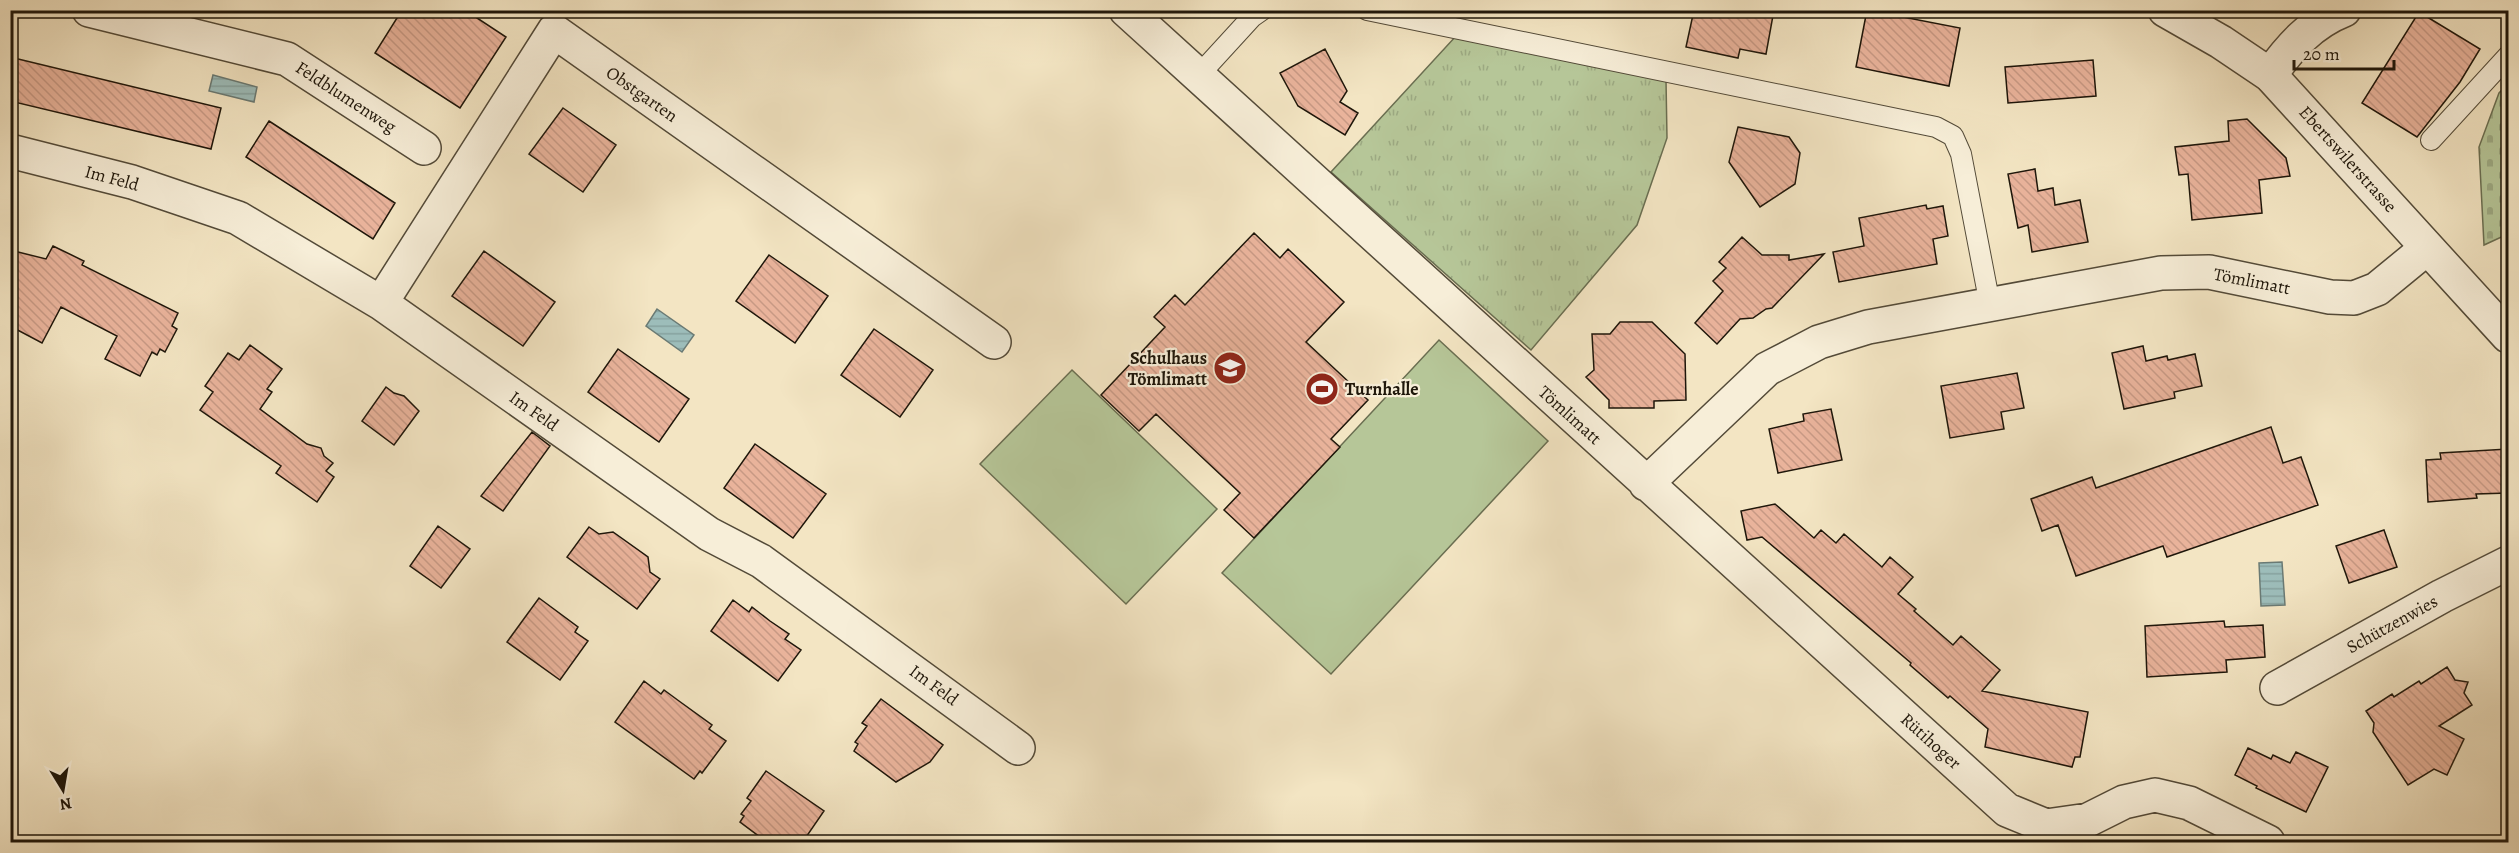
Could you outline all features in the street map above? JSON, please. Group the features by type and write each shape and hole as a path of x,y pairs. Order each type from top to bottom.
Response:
{"street":[{"name":"Feldblumenweg","path":"89,10 286,59 424,148"},
{"name":"Tömlimatt","path":"1126,10 1646,484 1767,369 1809,348 1868,327 2161,273 2209,272 2330,297 2354,298 2377,290 2427,248"},
{"name":"Ebertswilerstrasse","path":"2165,10 2221,42 2270,75 2312,118 2508,336"},
{"path":"2270,75 2300,37 2330,16 2344,10"},
{"name":"Obstgarten","path":"381,303 554,31 994,342"},
{"name":"Im Feld","path":"10,151 132,182 238,218 381,303 709,534 761,561 1018,748"},
{"name":"Rütihoger","path":"1646,484 2007,810 2046,826 2088,820 2124,802 2155,795 2189,803 2268,843"},
{"name":"Schützenwies","path":"2277,688 2508,563"}],"lane":[{"path":"1198,76 1252,17 1262,10"},
{"path":"1367,10 1936,127 1953,136 1961,154 1990,306"},
{"path":"2431,140 2508,56"}],"green space":[{"path":"1456,36 1666,80 1667,138 1637,225 1531,350 1331,172"},
{"path":"2508,84 2508,234 2484,245 2479,147 2499,93"},
{"path":"1439,340 1548,441 1331,674 1222,573"},
{"path":"1072,370 1217,509 1126,604 980,464"}],"water":[{"path":"213,75 257,87 254,102 209,91"},
{"path":"657,309 694,335 682,352 646,326"},
{"path":"2282,562 2285,605 2261,606 2259,563"}],"building":[{"path":"402,10 465,10 506,37 460,108 375,53"},
{"path":"1694,10 1774,10 1766,54 1740,49 1738,58 1686,47"},
{"path":"1867,10 1960,28 1949,86 1856,67"},
{"path":"2419,12 2480,49 2460,82 2417,137 2362,103"},
{"path":"1325,49 1347,91 1340,102 1358,113 1345,135 1298,106 1280,73"},
{"path":"14,58 221,108 211,149 10,101 10,73"},
{"path":"2093,60 2096,96 2008,103 2005,67"},
{"path":"563,108 616,145 583,192 529,154"},
{"path":"2247,119 2286,158 2290,176 2259,180 2262,213 2192,220 2188,174 2179,175 2175,147 2229,141 2228,121"},
{"path":"269,121 395,203 373,239 246,157"},
{"path":"1738,127 1789,137 1800,153 1795,184 1760,207 1729,162"},
{"path":"2035,169 2038,191 2053,188 2055,205 2080,200 2088,242 2032,252 2028,225 2018,228 2008,174"},
{"path":"1926,205 1927,209 1943,206 1948,236 1933,239 1937,264 1839,282 1833,252 1864,246 1859,218"},
{"name":"Schulhaus Tömlimatt","path":"1254,233 1280,258 1288,249 1344,302 1306,342 1368,400 1331,439 1340,447 1254,538 1224,510 1240,493 1156,414 1139,431 1101,395 1165,327 1154,317 1175,295 1185,305"},
{"path":"1742,237 1762,255 1789,255 1789,260 1824,254 1772,308 1766,309 1753,318 1740,319 1717,344 1695,323 1723,291 1713,281 1726,268 1719,262"},
{"path":"53,246 84,261 82,265 178,313 172,326 177,329 165,352 160,349 157,355 152,352 140,376 105,359 117,336 61,307 42,343 10,326 10,250 46,259"},
{"path":"484,251 555,302 523,346 452,296"},
{"path":"769,255 828,296 795,343 736,301"},
{"path":"1620,322 1652,322 1685,354 1686,400 1654,401 1654,408 1609,408 1609,400 1586,377 1594,370 1592,334 1610,334"},
{"path":"874,329 933,370 900,417 841,375"},
{"path":"250,345 282,369 267,389 272,392 260,409 307,444 321,448 324,456 333,463 326,471 334,477 317,502 276,473 281,466 200,410 213,392 205,386 228,353 239,360"},
{"path":"2143,346 2146,361 2167,356 2168,360 2195,354 2202,386 2174,392 2175,398 2124,409 2112,353"},
{"path":"618,349 689,399 659,442 588,392"},
{"path":"2017,373 2024,408 2001,412 2004,429 1950,438 1941,386"},
{"path":"386,387 404,396 419,411 394,445 362,421"},
{"path":"1831,409 1842,460 1778,473 1769,429 1804,421 1803,414"},
{"path":"2271,427 2283,463 2301,457 2318,505 2167,557 2163,546 2076,576 2058,525 2042,531 2031,499 2092,477 2096,488"},
{"path":"532,432 550,446 503,511 481,496"},
{"path":"755,444 826,494 793,538 724,488"},
{"path":"2508,449 2508,493 2476,494 2477,498 2428,502 2426,460 2441,459 2440,453"},
{"path":"1775,504 1814,538 1821,530 1836,543 1844,534 1882,567 1890,557 1913,577 1898,594 1953,645 1961,636 2000,670 1982,691 2088,712 2080,757 2075,757 2072,767 1985,747 1988,729 1950,696 1948,698 1910,665 1911,663 1762,537 1747,540 1741,511"},
{"path":"438,526 470,549 441,588 410,566"},
{"path":"589,527 599,534 613,532 648,557 650,572 660,579 637,609 567,557"},
{"path":"2384,530 2397,567 2349,583 2336,546"},
{"path":"539,598 578,627 575,632 588,641 560,680 507,642"},
{"path":"733,600 749,612 752,607 789,634 785,639 801,650 778,681 711,631"},
{"path":"2224,621 2225,627 2263,625 2265,657 2226,660 2227,672 2147,677 2145,626"},
{"path":"2447,667 2455,680 2468,682 2464,693 2472,705 2439,726 2464,739 2447,775 2434,769 2408,785 2373,732 2374,723 2366,711 2392,694 2394,697 2419,681 2421,684"},
{"path":"644,681 661,694 664,690 712,725 709,729 726,741 702,773 700,771 694,779 615,722"},
{"path":"881,699 943,745 930,762 896,782 854,751 858,744 855,742 867,726 862,723"},
{"path":"2248,748 2271,759 2273,755 2290,763 2296,752 2328,767 2306,812 2256,788 2257,786 2235,775"},
{"path":"766,771 824,811 802,843 768,843 740,822 744,816 741,814 751,801 747,798"}],"place":[{"name":"Schulhaus Tömlimatt","path":"1230,368"},
{"name":"Turnhalle","path":"1322,389"}]}
